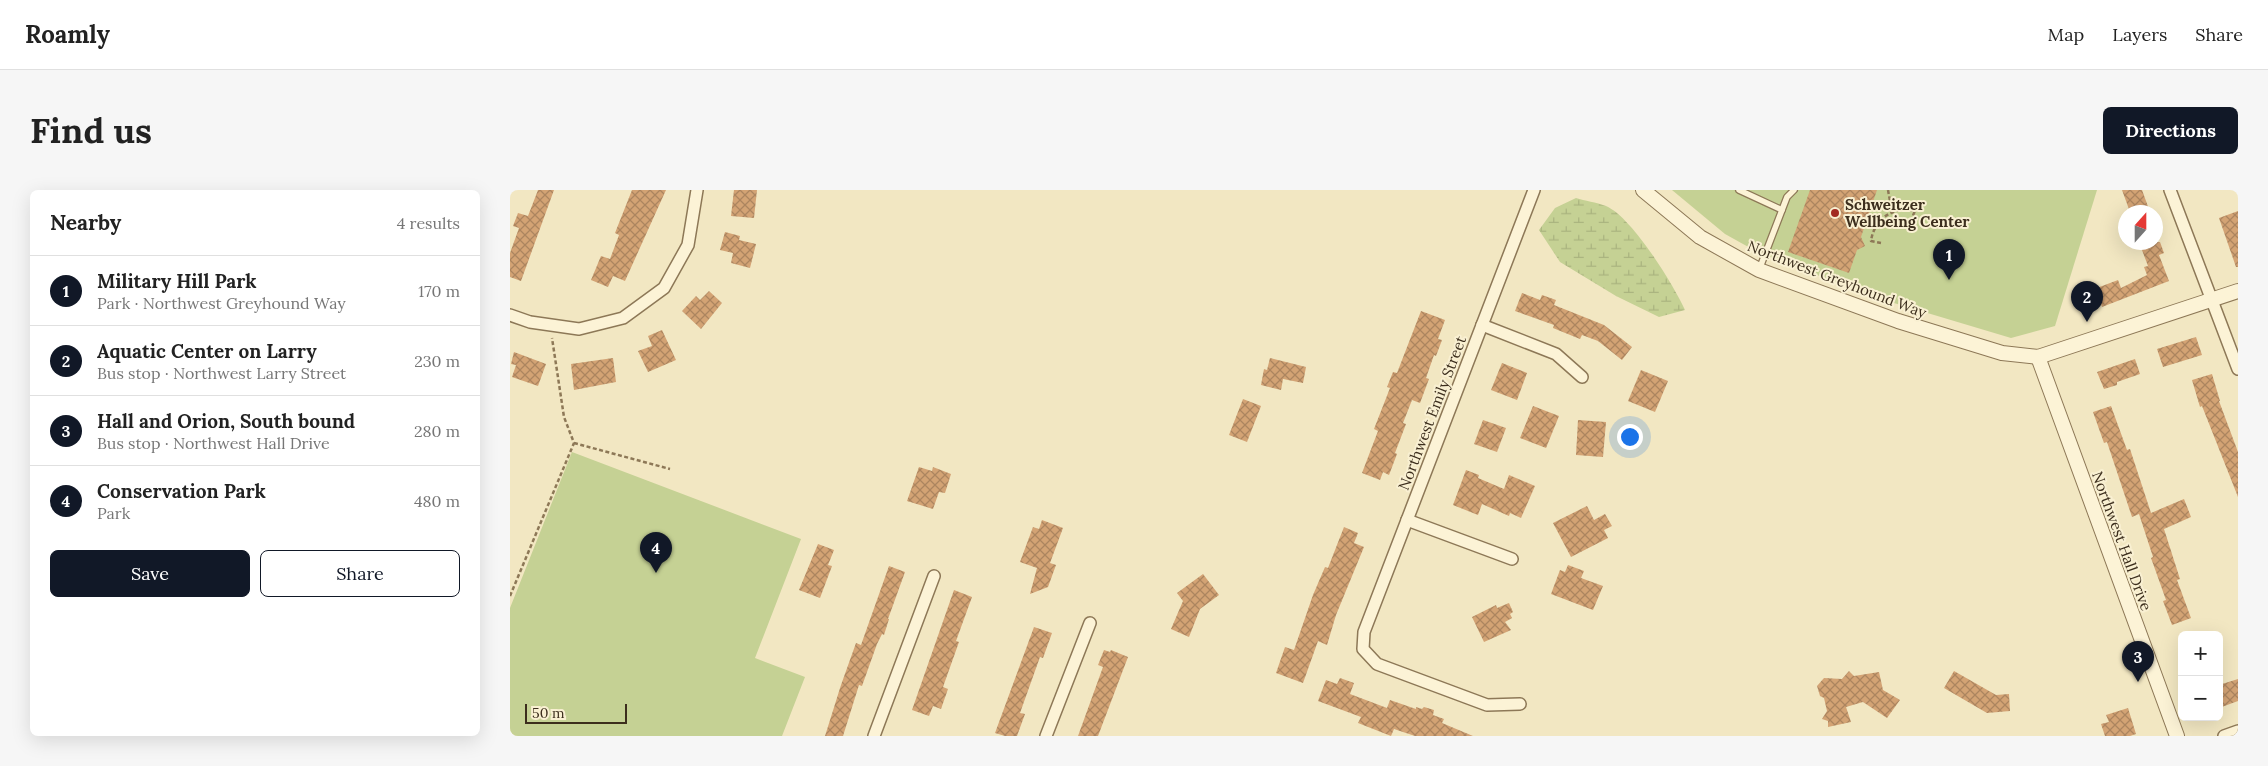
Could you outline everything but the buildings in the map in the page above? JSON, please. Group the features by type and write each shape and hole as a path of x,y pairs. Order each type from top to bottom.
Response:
{"street":[{"path":"510,315 530,322 579,329 623,318 664,288 688,245 697,190"},
{"name":"Northwest Emily Street","path":"1520,704 1487,705 1377,664 1363,649 1364,632 1534,190"},
{"name":"Northwest Greyhound Way","path":"1643,190 1700,237 1759,270 1946,338 2002,353 2038,357"},
{"path":"2170,190 2238,368"},
{"path":"2038,357 2238,291"},
{"path":"1482,325 1556,354 1582,377"},
{"name":"Northwest Hall Drive","path":"2038,357 2177,736"},
{"path":"1407,520 1512,559"},
{"path":"874,736 934,576"},
{"path":"1046,736 1090,623"},
{"path":"2224,736 2238,731"}],"lane":[{"path":"1739,190 1782,210"},
{"path":"1759,270 1787,197 1794,190"}],"path":[{"path":"1888,190 1892,212"},
{"path":"1881,243 1871,241 1873,231 1879,221 1892,212 1904,209 1915,211 1910,222"},
{"path":"510,596 574,443 564,417 551,326"},
{"path":"574,443 670,469"}],"green space":[{"path":"1672,190 2097,190 2055,326 2011,338 1884,300 1774,259 1725,234"},
{"path":"1576,198 1606,206 1628,223 1651,252 1685,310 1659,317 1616,296 1560,262 1539,230 1555,208"},
{"path":"572,452 801,539 755,658 805,677 782,736 510,736 510,608"}],"place":[{"name":"Schweitzer Wellbeing Center","path":"1835,213"},
{"name":"Military Hill Park","path":"1949,280"},
{"name":"Aquatic Center on Larry","path":"2087,322"},
{"name":"Conservation Park","path":"656,573"},
{"name":"Hall and Orion, South bound","path":"2138,682"}]}
